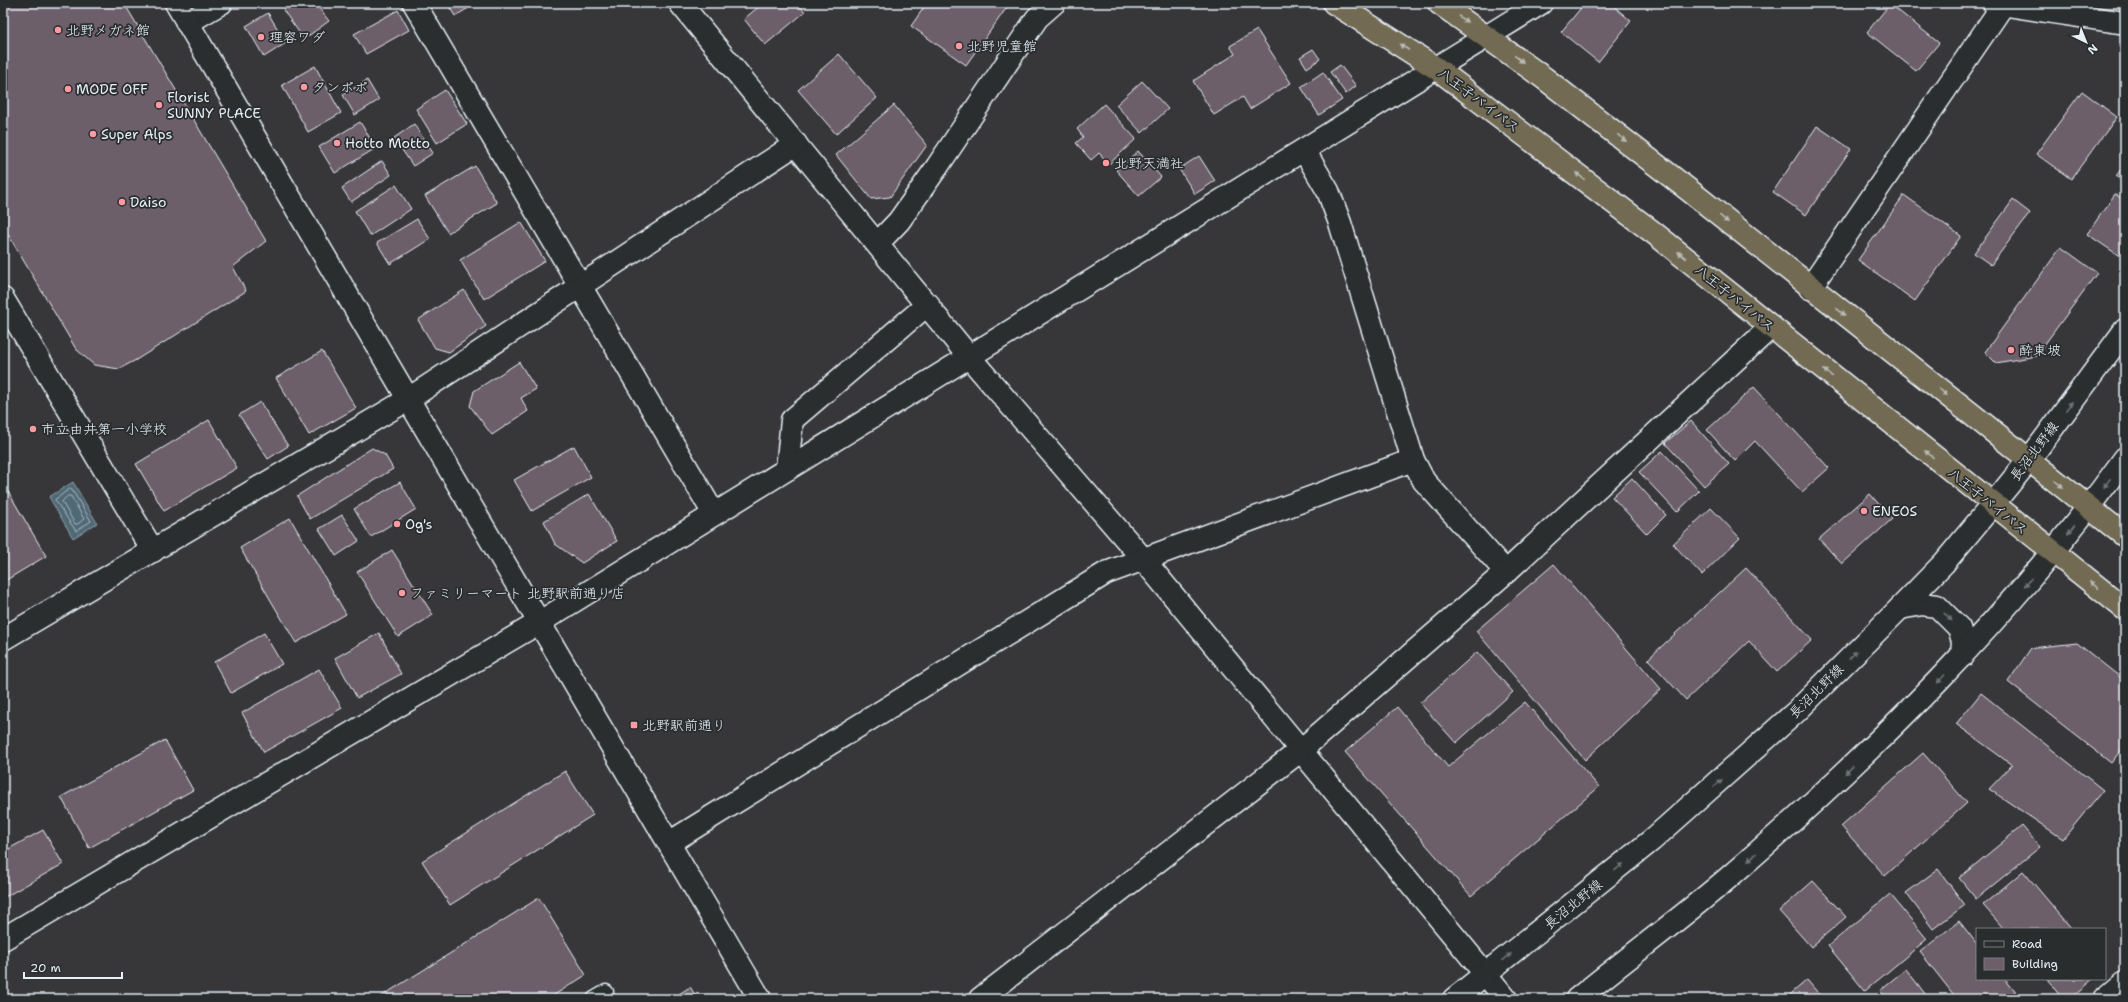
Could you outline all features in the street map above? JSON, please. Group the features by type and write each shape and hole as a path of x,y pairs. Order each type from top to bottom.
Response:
{"highway":[{"name":"八王子バイパス","path":"1334,3 1436,68 1654,233 2125,609"},
{"path":"1439,3 1488,36 1684,186 1810,288 2125,536"}],"street":[{"path":"176,3 407,400 540,622 760,999"},
{"path":"187,23 221,3"},
{"path":"414,3 714,514"},
{"path":"680,3 928,304 970,358 1143,559 1506,999"},
{"path":"878,243 899,220 937,167 1037,18 1054,3"},
{"path":"3,939 540,622 970,358 1541,3"},
{"path":"1810,288 1998,4 2125,23"},
{"path":"3,639 407,400 581,287 796,144"},
{"path":"1304,150 1328,191 1340,223 1413,460 1424,481 1506,572"},
{"path":"3,299 153,551"},
{"path":"787,469 792,420 928,304"},
{"path":"980,999 1301,750 1506,572 1771,327"},
{"name":"長沼北野線","path":"1454,999 1652,840 1797,711 1944,563 2029,460 2125,330"},
{"path":"1577,999 1726,879 1791,823 1931,690 2004,612 2089,508 2125,458"},
{"path":"669,843 1106,573 1413,460"},
{"path":"1900,608 1922,604 1937,606 1959,628 1963,642 1962,656"},
{"path":"2105,999 2125,982"}],"water":[{"path":"73,482 97,523 73,538 49,497"}],"building":[{"path":"3,3 124,3 266,241 233,267 246,291 136,360 119,369 94,365 76,349 3,226"},
{"path":"292,3 315,3 329,21 304,39 283,10"},
{"path":"447,3 477,3 455,16"},
{"path":"763,3 797,3 805,12 765,45 744,19"},
{"name":"北野児童館","path":"927,3 1010,3 966,65 911,26"},
{"path":"1585,3 1610,3 1631,21 1598,62 1561,32"},
{"path":"1890,4 1939,43 1916,71 1867,32"},
{"path":"398,10 409,30 366,54 354,34"},
{"path":"268,13 286,43 264,57 246,26"},
{"path":"1257,30 1291,83 1250,109 1243,97 1214,115 1193,81 1235,54 1230,46"},
{"path":"1313,49 1320,59 1307,68 1300,57"},
{"path":"839,54 877,98 836,134 798,90"},
{"path":"1340,65 1356,86 1346,94 1330,72"},
{"path":"315,66 341,113 308,132 282,85"},
{"path":"1323,72 1342,100 1319,115 1301,87"},
{"path":"367,80 379,100 355,115 343,95"},
{"path":"1142,81 1168,109 1142,133 1116,105"},
{"path":"445,90 467,124 437,143 416,109"},
{"path":"2082,91 2117,117 2071,179 2036,154"},
{"path":"1104,104 1136,139 1109,164 1099,153 1091,160 1076,143 1083,137 1077,129"},
{"path":"894,105 927,145 890,197 871,199 836,155"},
{"path":"360,122 376,148 335,173 319,147"},
{"path":"414,124 433,153 413,166 394,138"},
{"path":"1817,126 1851,149 1806,215 1773,192"},
{"path":"1138,151 1161,177 1139,196 1116,170"},
{"path":"1199,156 1215,181 1195,194 1179,169"},
{"path":"382,161 391,175 351,202 342,188"},
{"path":"2125,164 2125,183 2116,176"},
{"path":"475,166 497,203 448,233 425,196"},
{"path":"396,185 411,209 370,236 355,211"},
{"path":"2115,194 2125,201 2125,245 2118,255 2087,234"},
{"path":"1904,195 1961,236 1915,301 1858,260"},
{"path":"2013,200 2030,213 1991,265 1974,253"},
{"path":"417,219 430,239 390,264 377,243"},
{"path":"521,222 545,261 484,299 460,260"},
{"path":"2061,247 2097,273 2036,356 1996,363 1985,352"},
{"path":"464,290 486,326 449,352 435,348 418,320"},
{"path":"322,351 356,408 309,435 276,378"},
{"path":"519,362 536,389 521,398 528,411 492,435 470,406 474,391"},
{"path":"1754,387 1829,468 1802,492 1755,441 1735,461 1707,430"},
{"path":"260,402 288,446 268,459 239,415"},
{"path":"209,420 237,468 164,511 136,464"},
{"path":"1691,421 1729,464 1704,486 1665,443"},
{"path":"574,446 591,477 532,511 514,480"},
{"path":"372,448 385,455 393,469 310,519 297,496"},
{"path":"1662,451 1699,491 1677,512 1639,472"},
{"path":"1632,478 1666,515 1647,534 1612,497"},
{"path":"400,482 416,509 371,537 354,509"},
{"path":"3,483 46,556 3,582"},
{"path":"589,494 617,541 582,563 555,544 544,521"},
{"path":"1870,494 1892,519 1842,564 1819,539"},
{"path":"1711,508 1740,538 1702,575 1673,544"},
{"path":"342,515 359,541 336,556 319,529"},
{"path":"290,518 346,614 296,643 240,548"},
{"path":"392,550 433,615 398,637 357,572"},
{"path":"1554,564 1661,689 1585,760 1476,631"},
{"path":"1746,568 1812,640 1777,672 1749,641 1686,700 1648,659"},
{"path":"264,633 282,664 231,693 214,662"},
{"path":"379,633 401,674 357,698 335,658"},
{"path":"2077,643 2125,681 2125,745 2111,763 2008,682 2031,648"},
{"path":"1477,652 1513,692 1456,743 1420,703"},
{"path":"319,669 342,708 264,752 242,713"},
{"path":"1981,693 2103,790 2063,839 1989,789 2012,765 1956,724"},
{"path":"1525,702 1599,787 1471,896 1345,752 1397,707 1448,767"},
{"path":"165,740 193,790 89,848 61,797"},
{"path":"1923,753 1967,803 1885,876 1841,826"},
{"path":"565,771 593,815 450,905 422,861"},
{"path":"2022,826 2040,847 1976,899 1959,878"},
{"path":"43,830 63,864 3,898 3,852"},
{"path":"1938,869 1965,905 1933,929 1906,893"},
{"path":"2023,871 2071,928 2003,928 1983,905"},
{"path":"1813,881 1846,917 1811,947 1779,911"},
{"path":"1890,894 1927,939 1865,991 1828,946"},
{"path":"539,898 586,975 548,999 377,999"},
{"path":"1959,921 1976,943 1976,980 2006,980 2017,994 2011,999 1957,999 1920,952"},
{"path":"1906,969 1929,999 1887,999 1880,990"},
{"path":"1807,980 1823,999 1785,999"},
{"path":"2048,980 2092,980 2069,999 2064,999"},
{"path":"690,987 698,999 671,999"}],"place":[{"name":"北野メガネ館","path":"58,30"},
{"name":"理容ワダ","path":"261,37"},
{"name":"北野児童館","path":"959,46"},
{"name":"タンポポ","path":"304,87"},
{"name":"MODE OFF","path":"68,89"},
{"name":"Florist SUNNY PLACE","path":"159,105"},
{"name":"Super Alps","path":"93,134"},
{"name":"Hotto Motto","path":"337,143"},
{"name":"北野天満社","path":"1106,163"},
{"name":"Daiso","path":"122,202"},
{"name":"酔東坡","path":"2011,350"},
{"name":"市立由井第一小学校","path":"33,429"},
{"name":"ENEOS","path":"1864,511"},
{"name":"Og's","path":"397,524"},
{"name":"ファミリーマート 北野駅前通り店","path":"402,593"},
{"name":"北野駅前通り","path":"634,725"}]}
